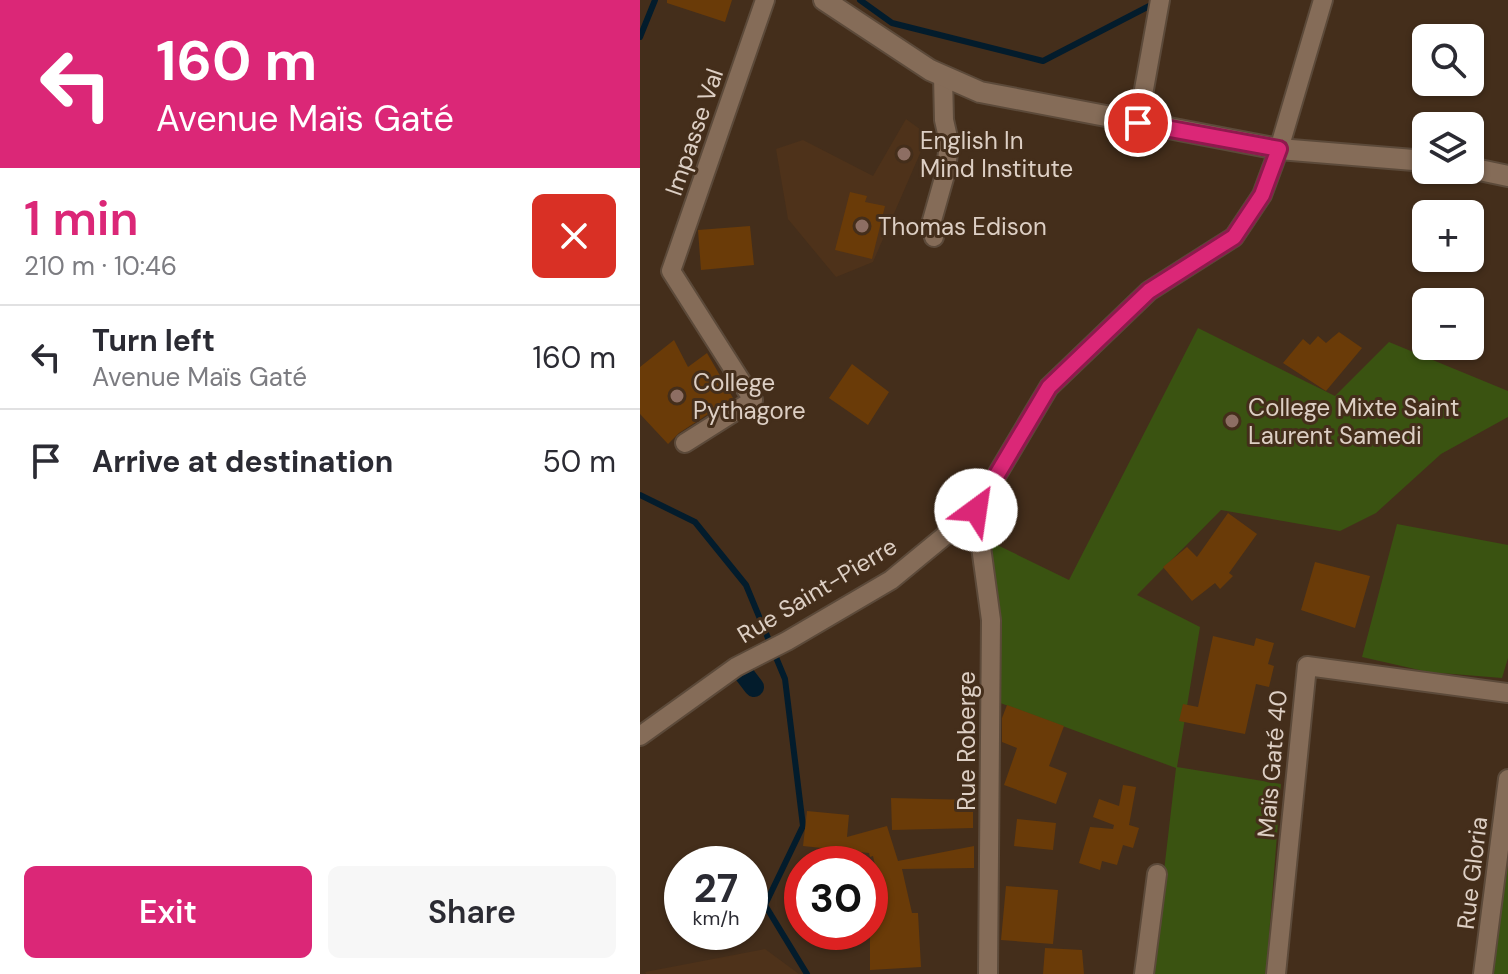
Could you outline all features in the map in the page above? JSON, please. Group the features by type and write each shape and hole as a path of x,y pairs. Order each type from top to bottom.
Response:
{"street":[{"name":"Impasse Val","path":"685,443 753,400 671,271 765,0"},
{"path":"824,0 930,70 980,92 1279,149 1412,160"},
{"name":"Rue Saint-Pierre","path":"640,736 757,654 787,641 891,580 976,510 1049,387 1149,291 1234,237 1262,195 1279,149 1323,0"},
{"path":"1138,123 1159,5"},
{"path":"934,237 931,224 946,171 949,142 944,120 943,76"},
{"path":"1484,171 1508,176"},
{"name":"Rue Roberge","path":"976,510 991,620 988,974"},
{"name":"Maïs Gaté 40","path":"1276,974 1307,666 1508,693"},
{"name":"Rue Gloria","path":"1483,974 1508,779"},
{"path":"1144,974 1157,874"}],"shaded area":[{"path":"906,119 928,135 873,262 836,277 788,219 776,149 803,140 873,176"},
{"path":"766,950 799,974 646,974"}],"green space":[{"path":"1198,328 1335,396 1389,342 1412,351 1412,360 1433,360 1508,391 1508,417 1441,454 1376,513 1340,531 1221,510 1137,595 1200,627 1177,767 1281,784 1266,974 1152,974 1176,768 992,700 985,539 1069,580"},
{"path":"1397,524 1508,545 1508,658 1502,678 1428,672 1362,657"},
{"path":"1508,865 1508,974 1492,974"}],"building":[{"path":"667,0 732,0 725,22 667,3"},
{"path":"850,192 867,196 865,202 885,206 872,259 835,250"},
{"path":"750,226 754,265 701,270 698,230"},
{"path":"1339,332 1362,348 1326,391 1283,363 1303,339 1310,345 1318,336 1326,343"},
{"path":"674,340 688,367 707,353 733,398 679,433 668,444 640,414 640,367"},
{"path":"852,364 889,392 868,425 829,398"},
{"path":"1228,513 1257,534 1229,573 1233,576 1220,589 1215,583 1192,601 1163,567 1187,547 1197,557"},
{"path":"1315,562 1370,576 1355,628 1301,610"},
{"path":"1213,636 1254,646 1256,638 1274,643 1268,664 1274,666 1269,687 1256,684 1245,734 1179,721 1183,704 1198,707"},
{"path":"1007,705 1064,726 1049,766 1067,773 1056,804 1004,785 1017,748 1002,742 1002,718"},
{"path":"1123,785 1136,787 1129,825 1139,828 1133,848 1123,845 1117,865 1102,861 1100,870 1079,863 1090,827 1113,829 1114,825 1093,817 1099,799 1119,806"},
{"path":"891,798 973,800 973,828 892,830"},
{"path":"807,811 849,815 847,837 887,826 898,861 974,846 974,868 902,869 912,913 918,913 921,967 870,970 870,950 888,950 888,846 803,846"},
{"path":"1017,819 1056,823 1053,850 1014,846"},
{"path":"1006,886 1058,890 1053,944 1001,940"},
{"path":"1045,948 1082,950 1084,974 1043,974"}],"waterway":[{"path":"640,37 655,0"},
{"path":"860,0 892,23 1043,61 1155,3"},
{"path":"640,495 695,522 746,585 785,679 803,826 765,905 807,974"},
{"path":"741,670 754,687"}],"place":[{"name":"English In Mind Institute","path":"904,154"},
{"name":"Thomas Edison","path":"862,226"},
{"name":"College Pythagore","path":"677,396"},
{"name":"College Mixte Saint Laurent Samedi","path":"1232,421"}],"route":[{"path":"976,510 1049,387 1149,291 1234,237 1262,195 1279,149 1138,123"}]}
